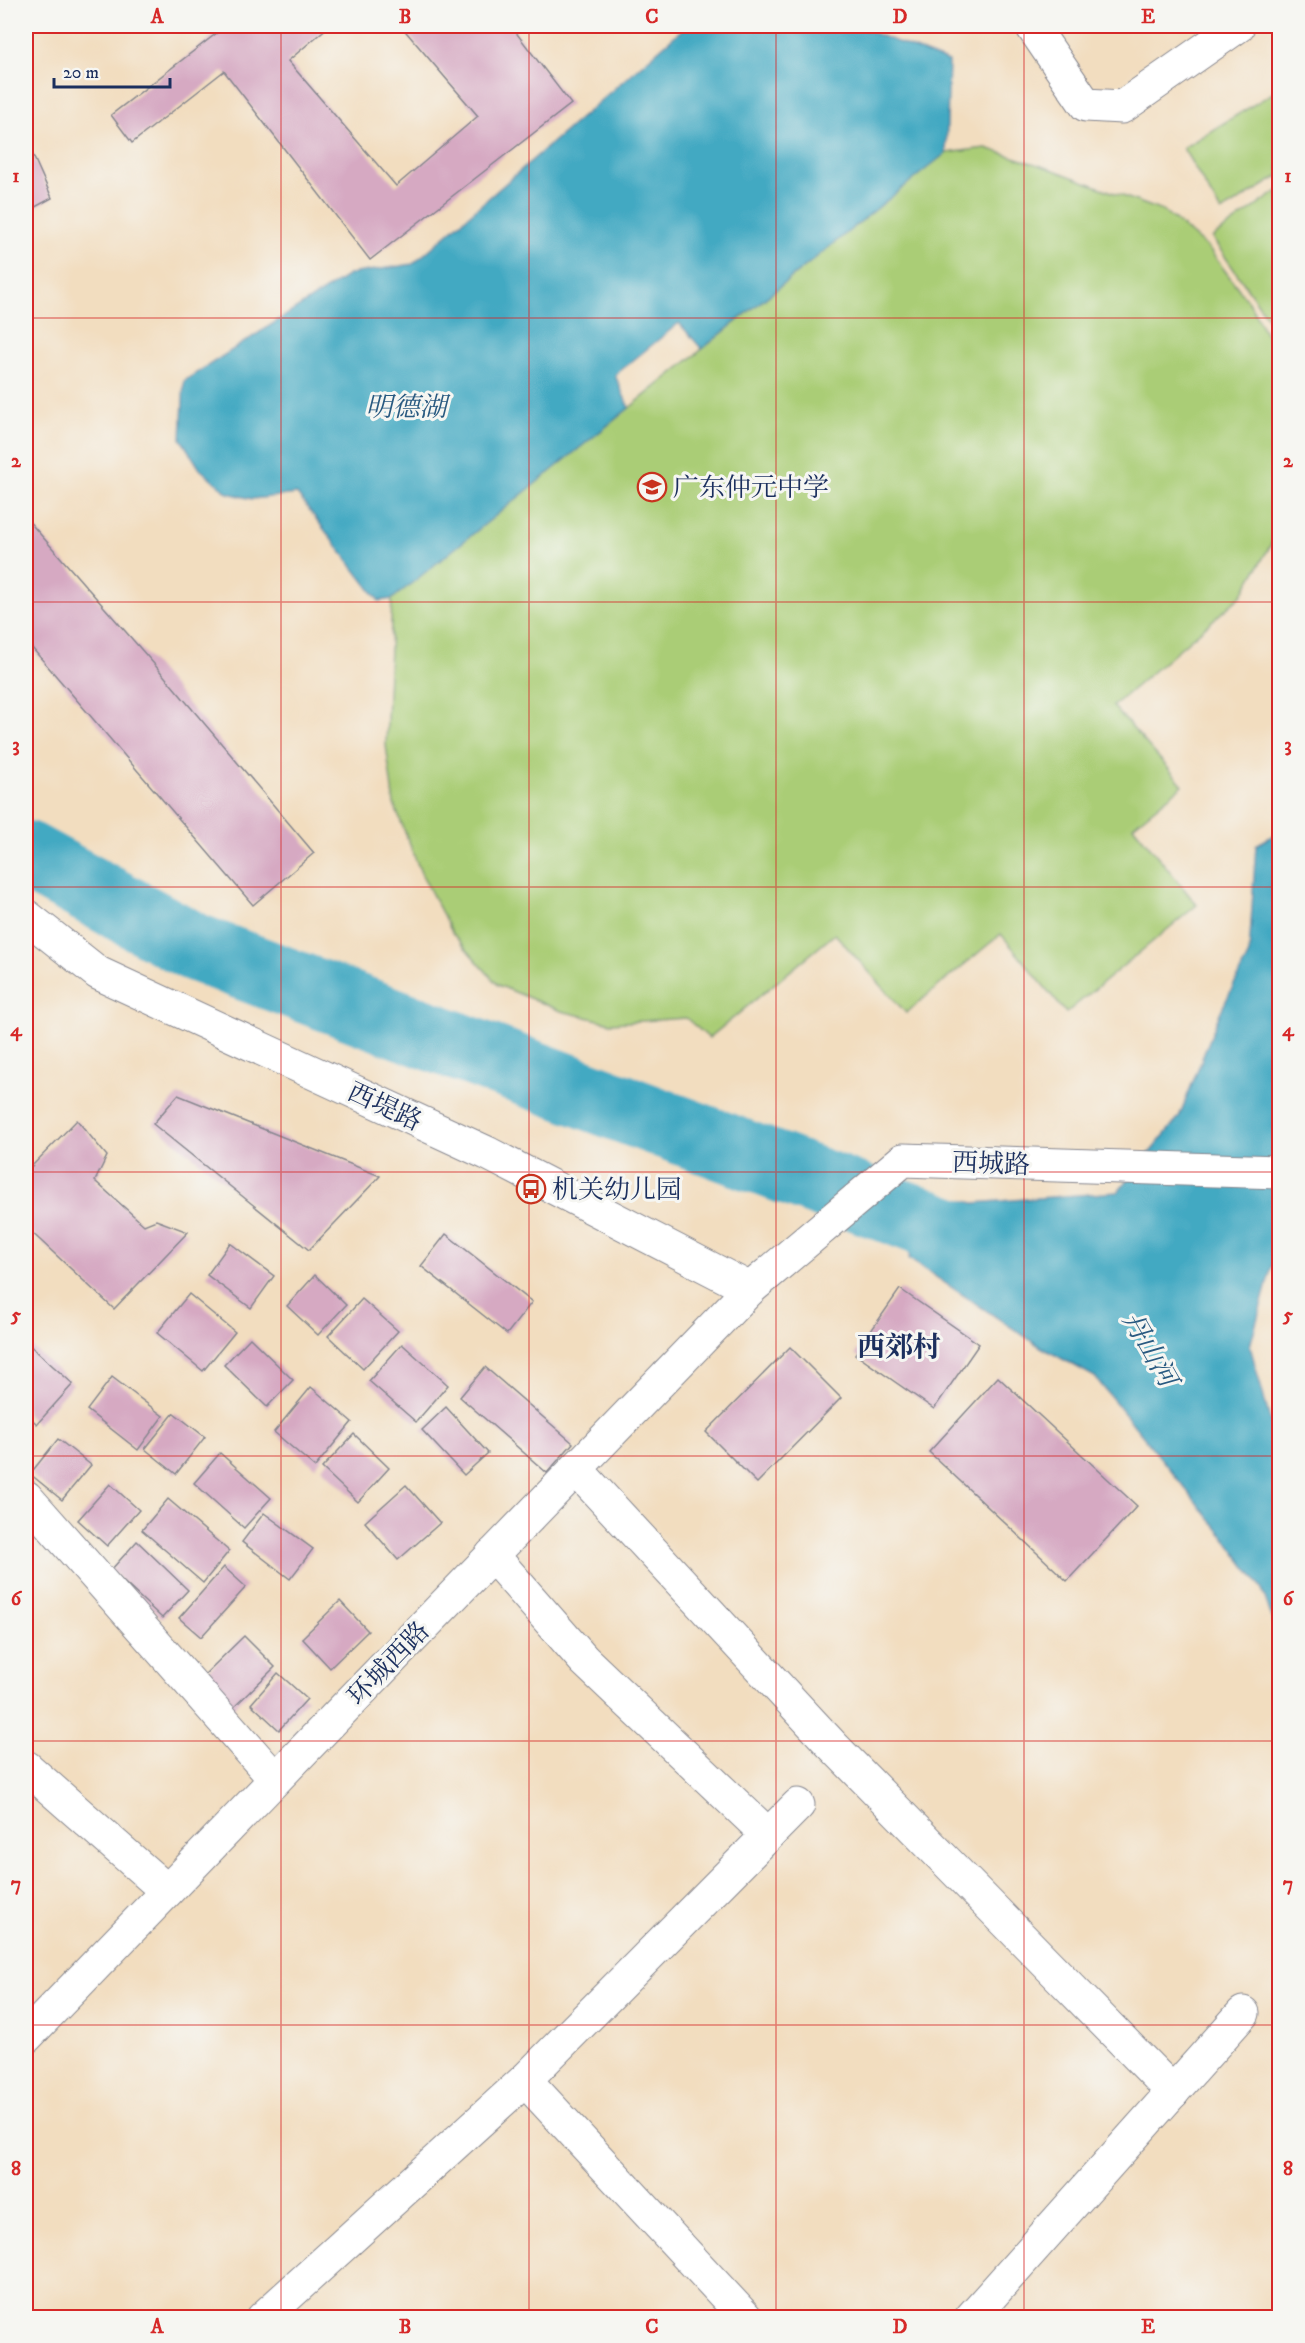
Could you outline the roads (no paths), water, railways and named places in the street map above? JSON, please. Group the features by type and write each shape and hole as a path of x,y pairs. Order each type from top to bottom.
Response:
{"street":[{"path":"1032,26 1086,105 1122,107 1238,26"},
{"name":"西堤路","path":"26,916 98,974 487,1154 750,1289"},
{"name":"西城路","path":"750,1289 903,1160 1280,1172"},
{"name":"环城西路","path":"26,2037 750,1289"},
{"path":"576,1469 831,1744 1173,2092"},
{"path":"26,1497 275,1779"},
{"path":"492,1556 584,1660 768,1835"},
{"path":"26,1767 167,1891"},
{"path":"262,2318 525,2080 798,1805"},
{"path":"971,2318 1243,2013"},
{"path":"525,2080 746,2318"}],"water":[{"name":"明德湖","path":"686,26 856,26 949,62 946,153 702,349 679,323 615,375 629,408 392,599 379,601 297,494 252,499 228,493 200,469 181,439 184,381 350,274 413,264"},
{"name":"丹山河","path":"1279,832 1279,1240 1250,1346 1273,1431 1279,1442 1279,1638 1262,1589 1222,1534 1095,1377 1041,1347 909,1259 926,1192 974,1203 1118,1192 1179,1117 1220,1013 1249,954 1256,845"}],"waterway":[{"path":"26,855 194,947 1006,1253"}],"place":[{"name":"广东仲元中学","path":"652,487"},
{"name":"机关幼儿园","path":"531,1189"}],"district":[{"name":"西郊村","path":"899,1346"}]}
